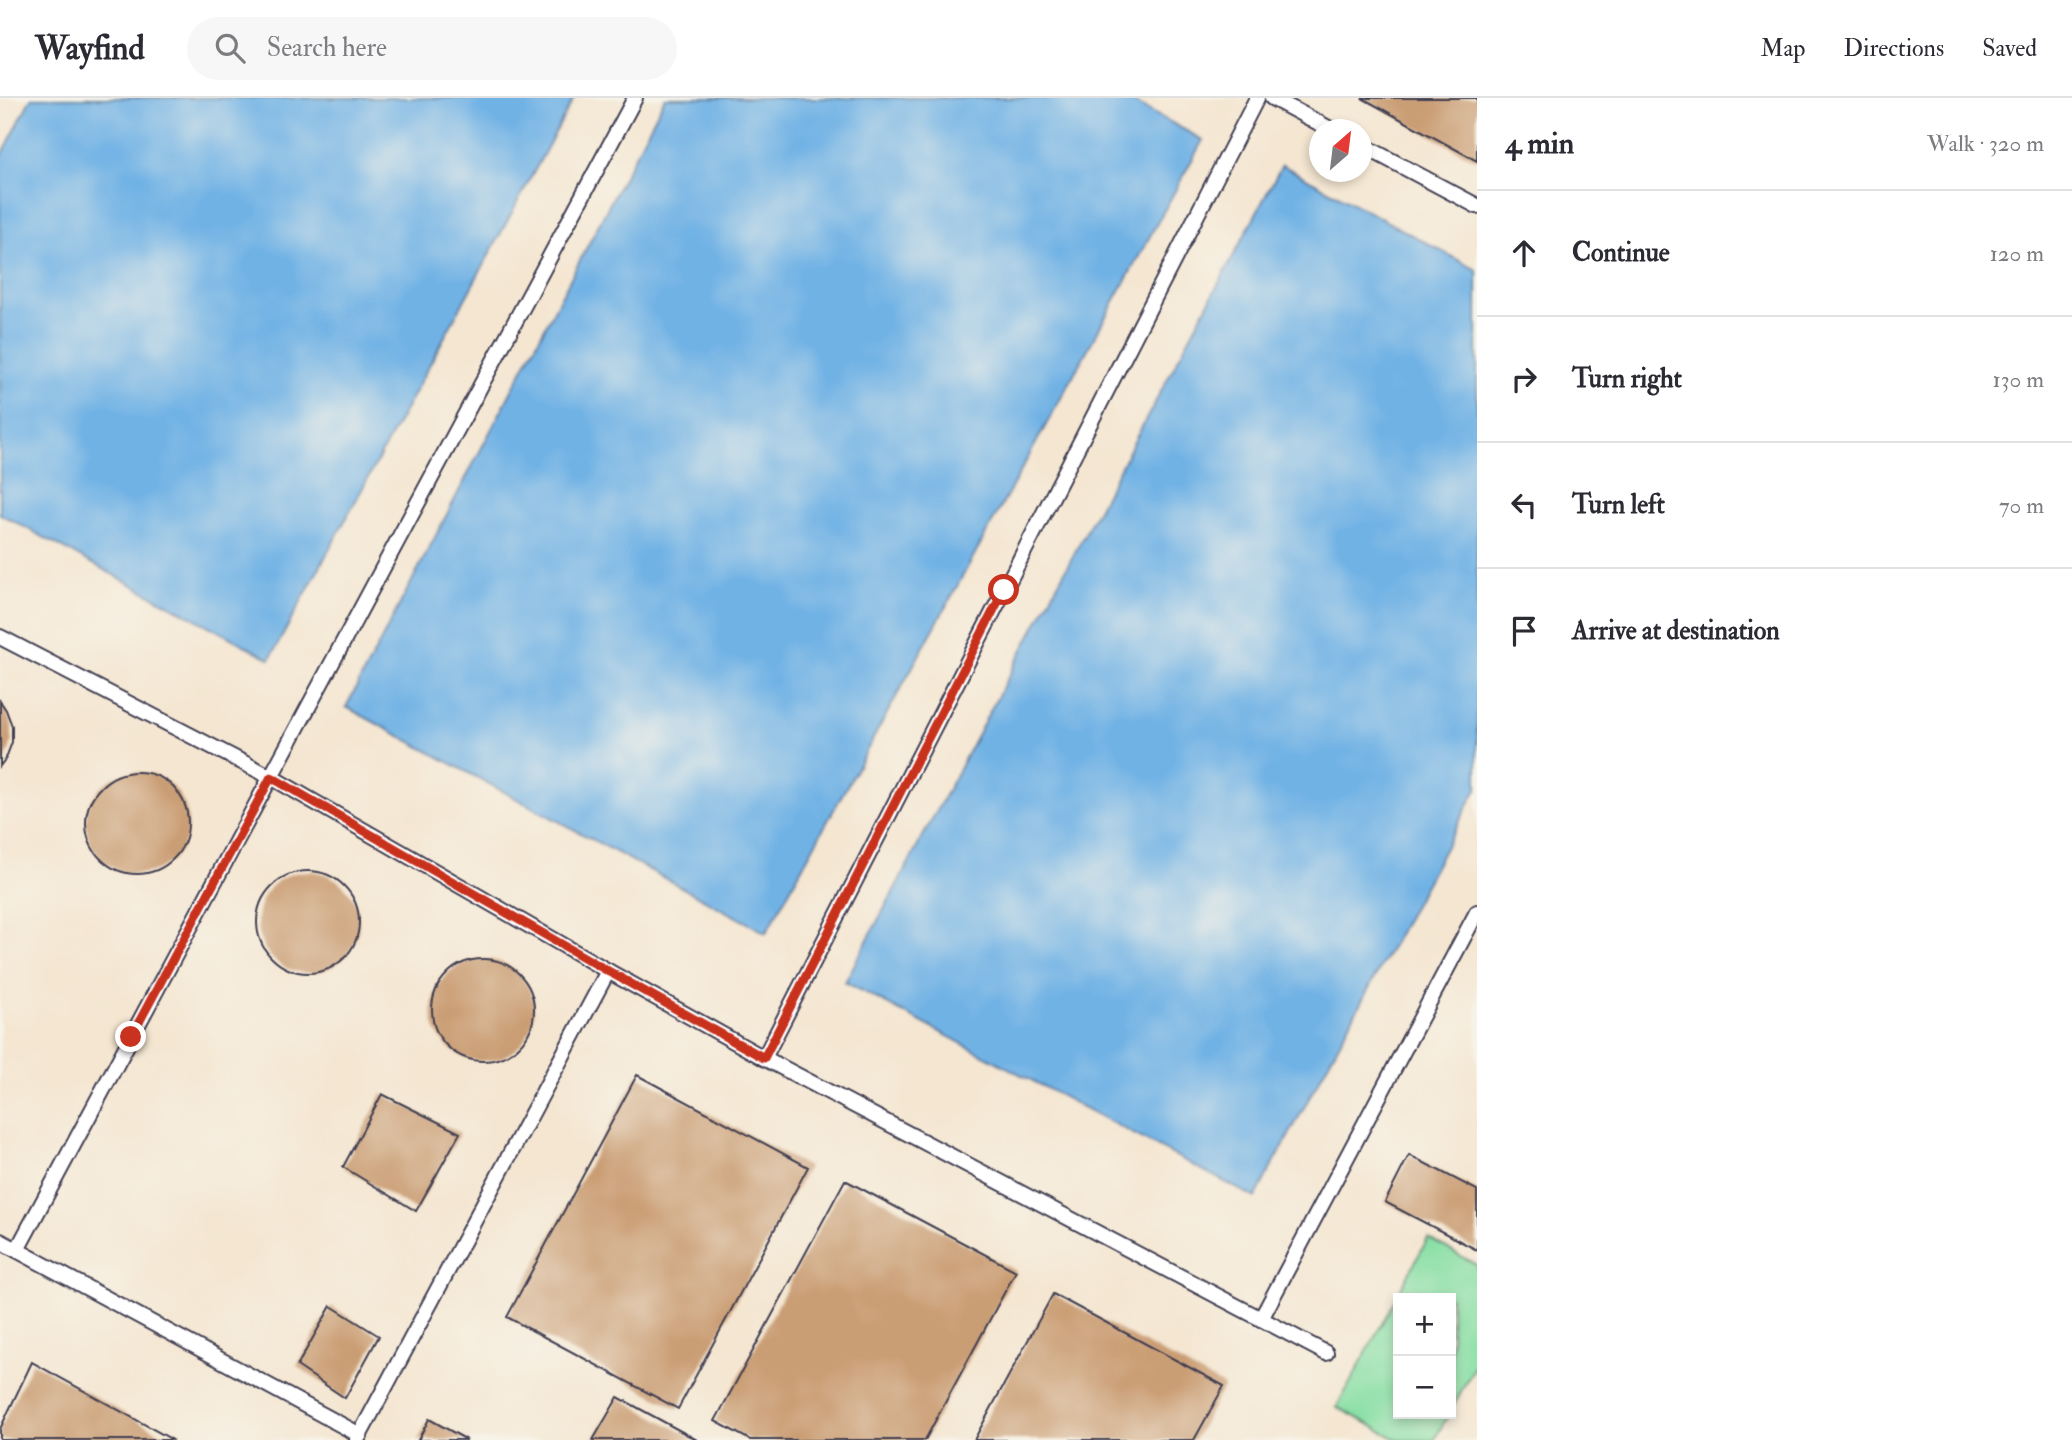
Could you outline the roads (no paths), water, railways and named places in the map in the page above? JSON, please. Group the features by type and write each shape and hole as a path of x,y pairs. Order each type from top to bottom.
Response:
{"lane":[{"path":"17,1250 635,98"},
{"path":"764,1058 1257,98"},
{"path":"1272,98 1311,119"},
{"path":"1372,150 1477,206"},
{"path":"0,637 271,777 764,1058 1326,1353"},
{"path":"1261,1318 1477,912"},
{"path":"0,1241 358,1437 608,971"}],"water":[{"path":"31,98 574,98 270,659 0,514 0,159"},
{"path":"665,98 1126,98 1203,140 766,933 346,707"},
{"path":"1282,165 1309,182 1314,182 1477,270 1477,789 1255,1198 845,982"}]}
